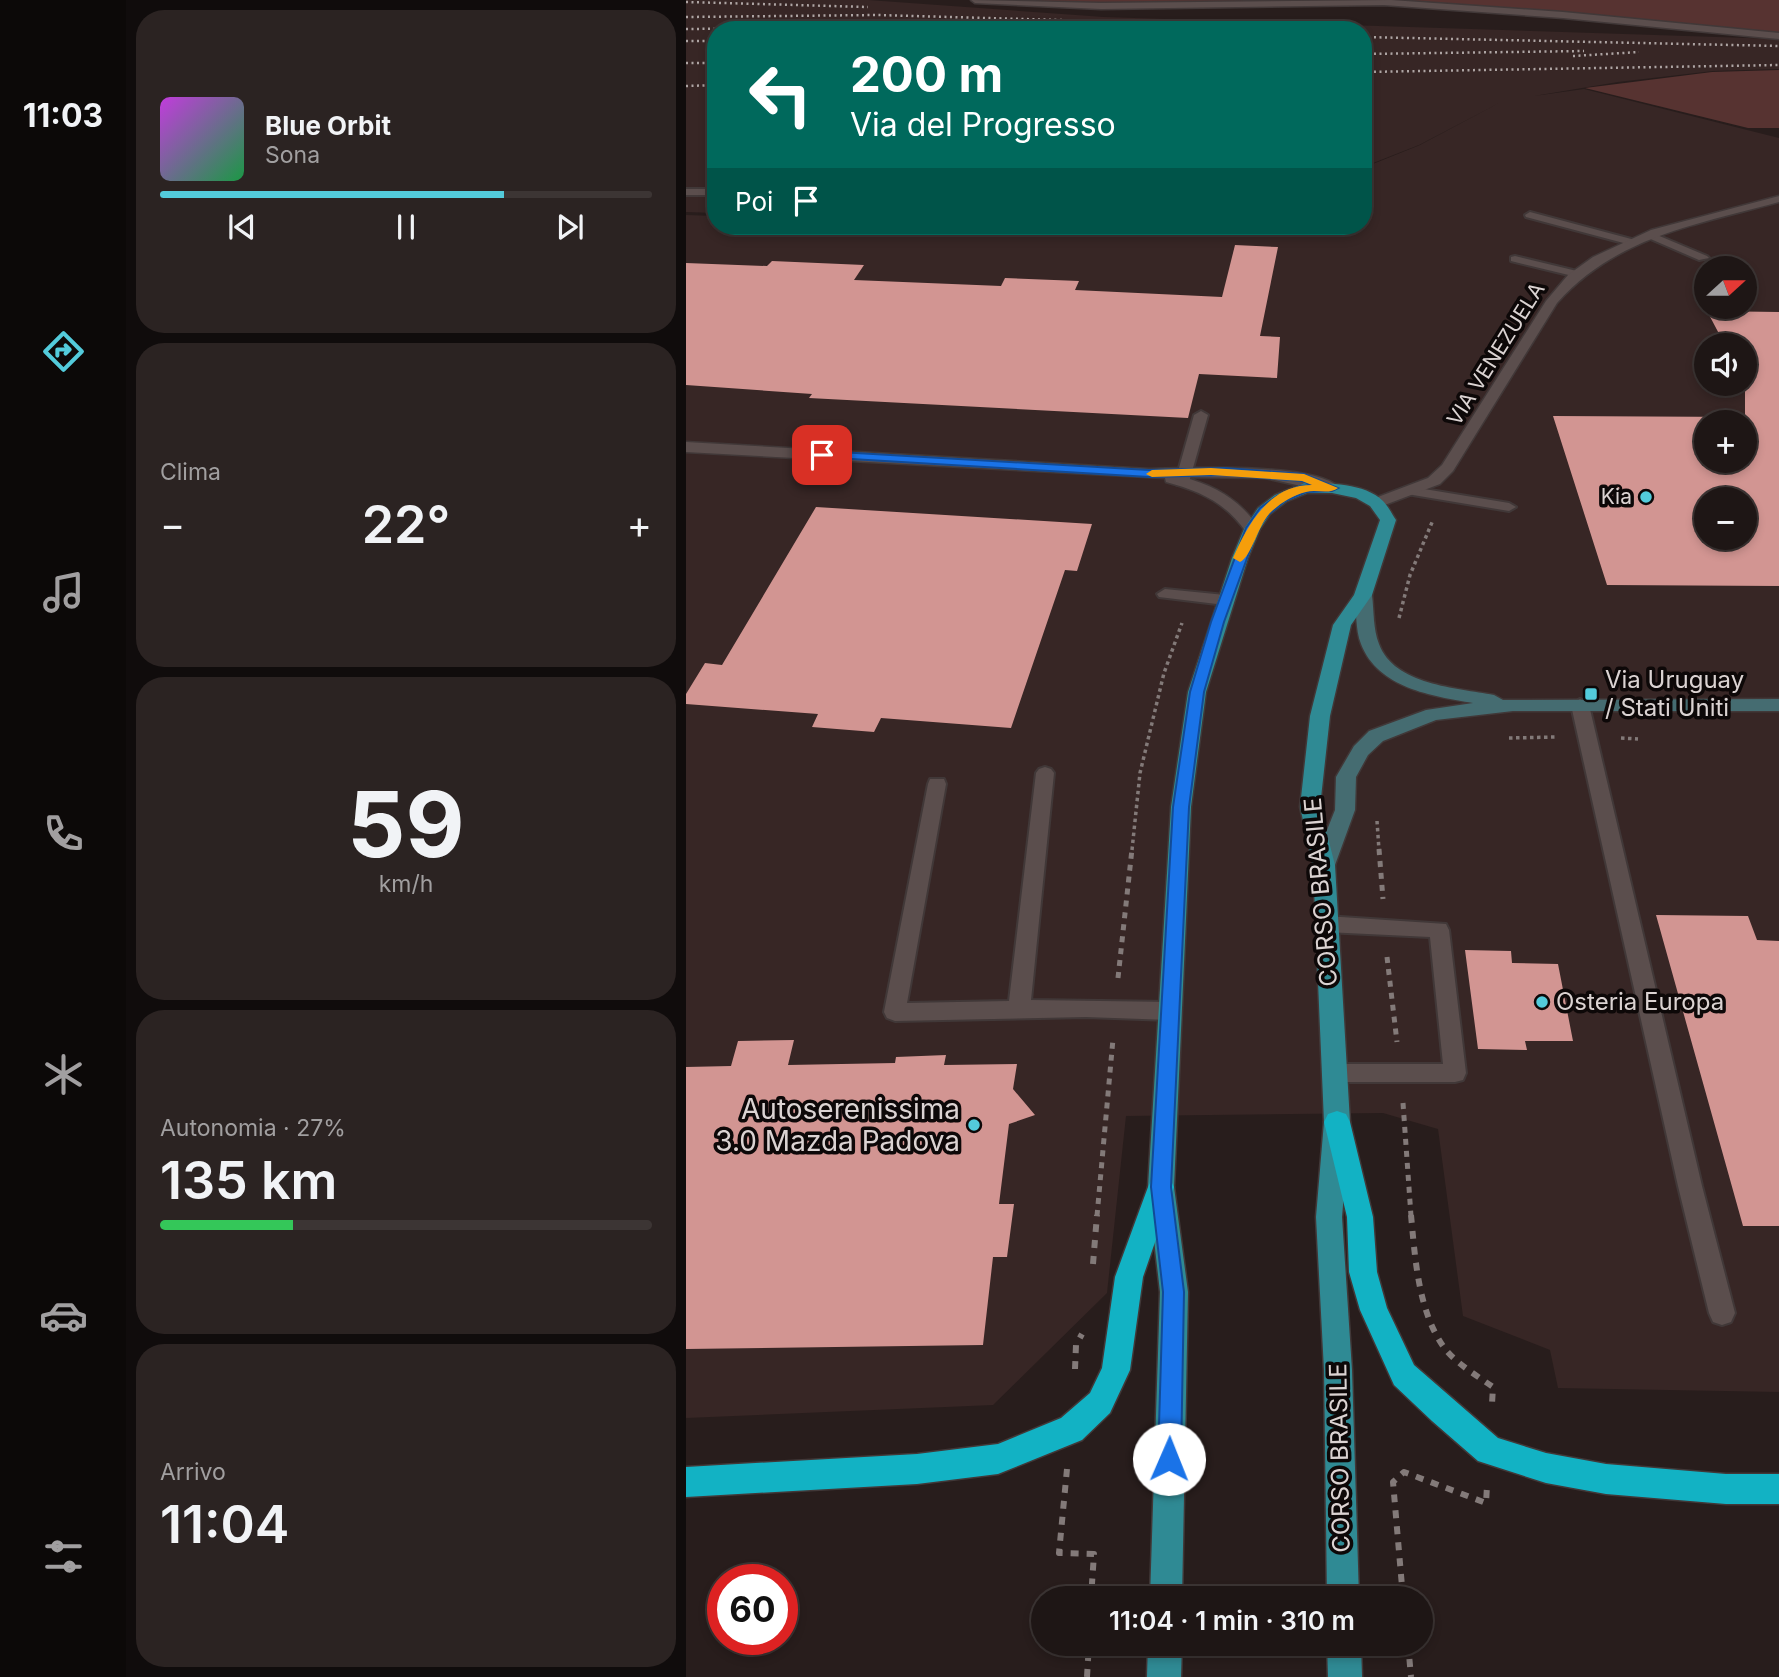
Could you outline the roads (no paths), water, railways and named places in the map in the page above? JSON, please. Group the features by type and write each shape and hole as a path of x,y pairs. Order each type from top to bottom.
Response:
{"highway":[{"path":"1337,1122 1360,1216 1363,1272 1374,1310 1404,1375 1442,1411 1489,1450 1546,1468 1606,1479 1726,1489 1779,1489"},
{"path":"686,1482 917,1469 998,1460 1071,1429 1100,1403 1116,1370 1129,1277 1161,1187"}],"main road":[{"path":"1166,1586 1174,1292 1161,1187 1181,807 1197,692 1225,600 1252,528 1264,511 1281,498 1304,488 1332,488 1361,495 1376,503"},
{"name":"CORSO BRASILE","path":"1343,1586 1338,1370 1329,1217 1337,1122 1324,865 1310,807 1320,716 1342,625 1363,595 1388,520 1376,503"},
{"path":"1164,1677 1165,1656"},
{"path":"1344,1656 1345,1677"}],"street":[{"path":"975,0 1140,6 1384,2 1549,14 1779,36"},
{"name":"VIA VENEZUELA","path":"1376,503 1434,481 1448,468 1538,322 1565,284 1588,264 1650,235 1779,199"},
{"path":"686,447 1184,477 1304,477 1332,488"},
{"path":"1184,477 1225,499 1246,518 1252,528"},
{"path":"1363,595 1370,644 1380,663 1400,679 1513,705"},
{"path":"1324,865 1345,810 1346,777 1361,751 1377,736 1433,714 1513,705 1779,705"}],"lane":[{"path":"686,192 707,192"},
{"path":"1530,215 1631,242"},
{"path":"1650,235 1698,256"},
{"path":"1516,259 1577,274"},
{"path":"1184,477 1201,415"},
{"path":"1412,491 1509,507"},
{"path":"1165,594 1225,600"},
{"path":"1580,705 1690,1186 1723,1313"},
{"path":"1019,1009 1045,773"},
{"path":"937,784 895,1012 1019,1009 1170,1011"},
{"path":"1326,924 1440,930 1455,1073 1334,1073"}],"railway":[{"path":"686,2 868,7"},
{"path":"686,17 876,15 1097,21"},
{"path":"686,29 707,29"},
{"path":"1372,37 1779,46"},
{"path":"686,41 707,41"},
{"path":"1372,54 1584,51"},
{"path":"1573,56 1639,52"},
{"path":"686,63 707,63"},
{"path":"1372,72 1779,65"},
{"path":"686,86 707,85"}],"place":[{"name":"Kia","path":"1646,497"},
{"name":"Via Uruguay / Stati Uniti","path":"1591,694"},
{"name":"Osteria Europa","path":"1542,1002"},
{"name":"Autoserenissima 3.0 Mazda Padova","path":"974,1125"}]}
